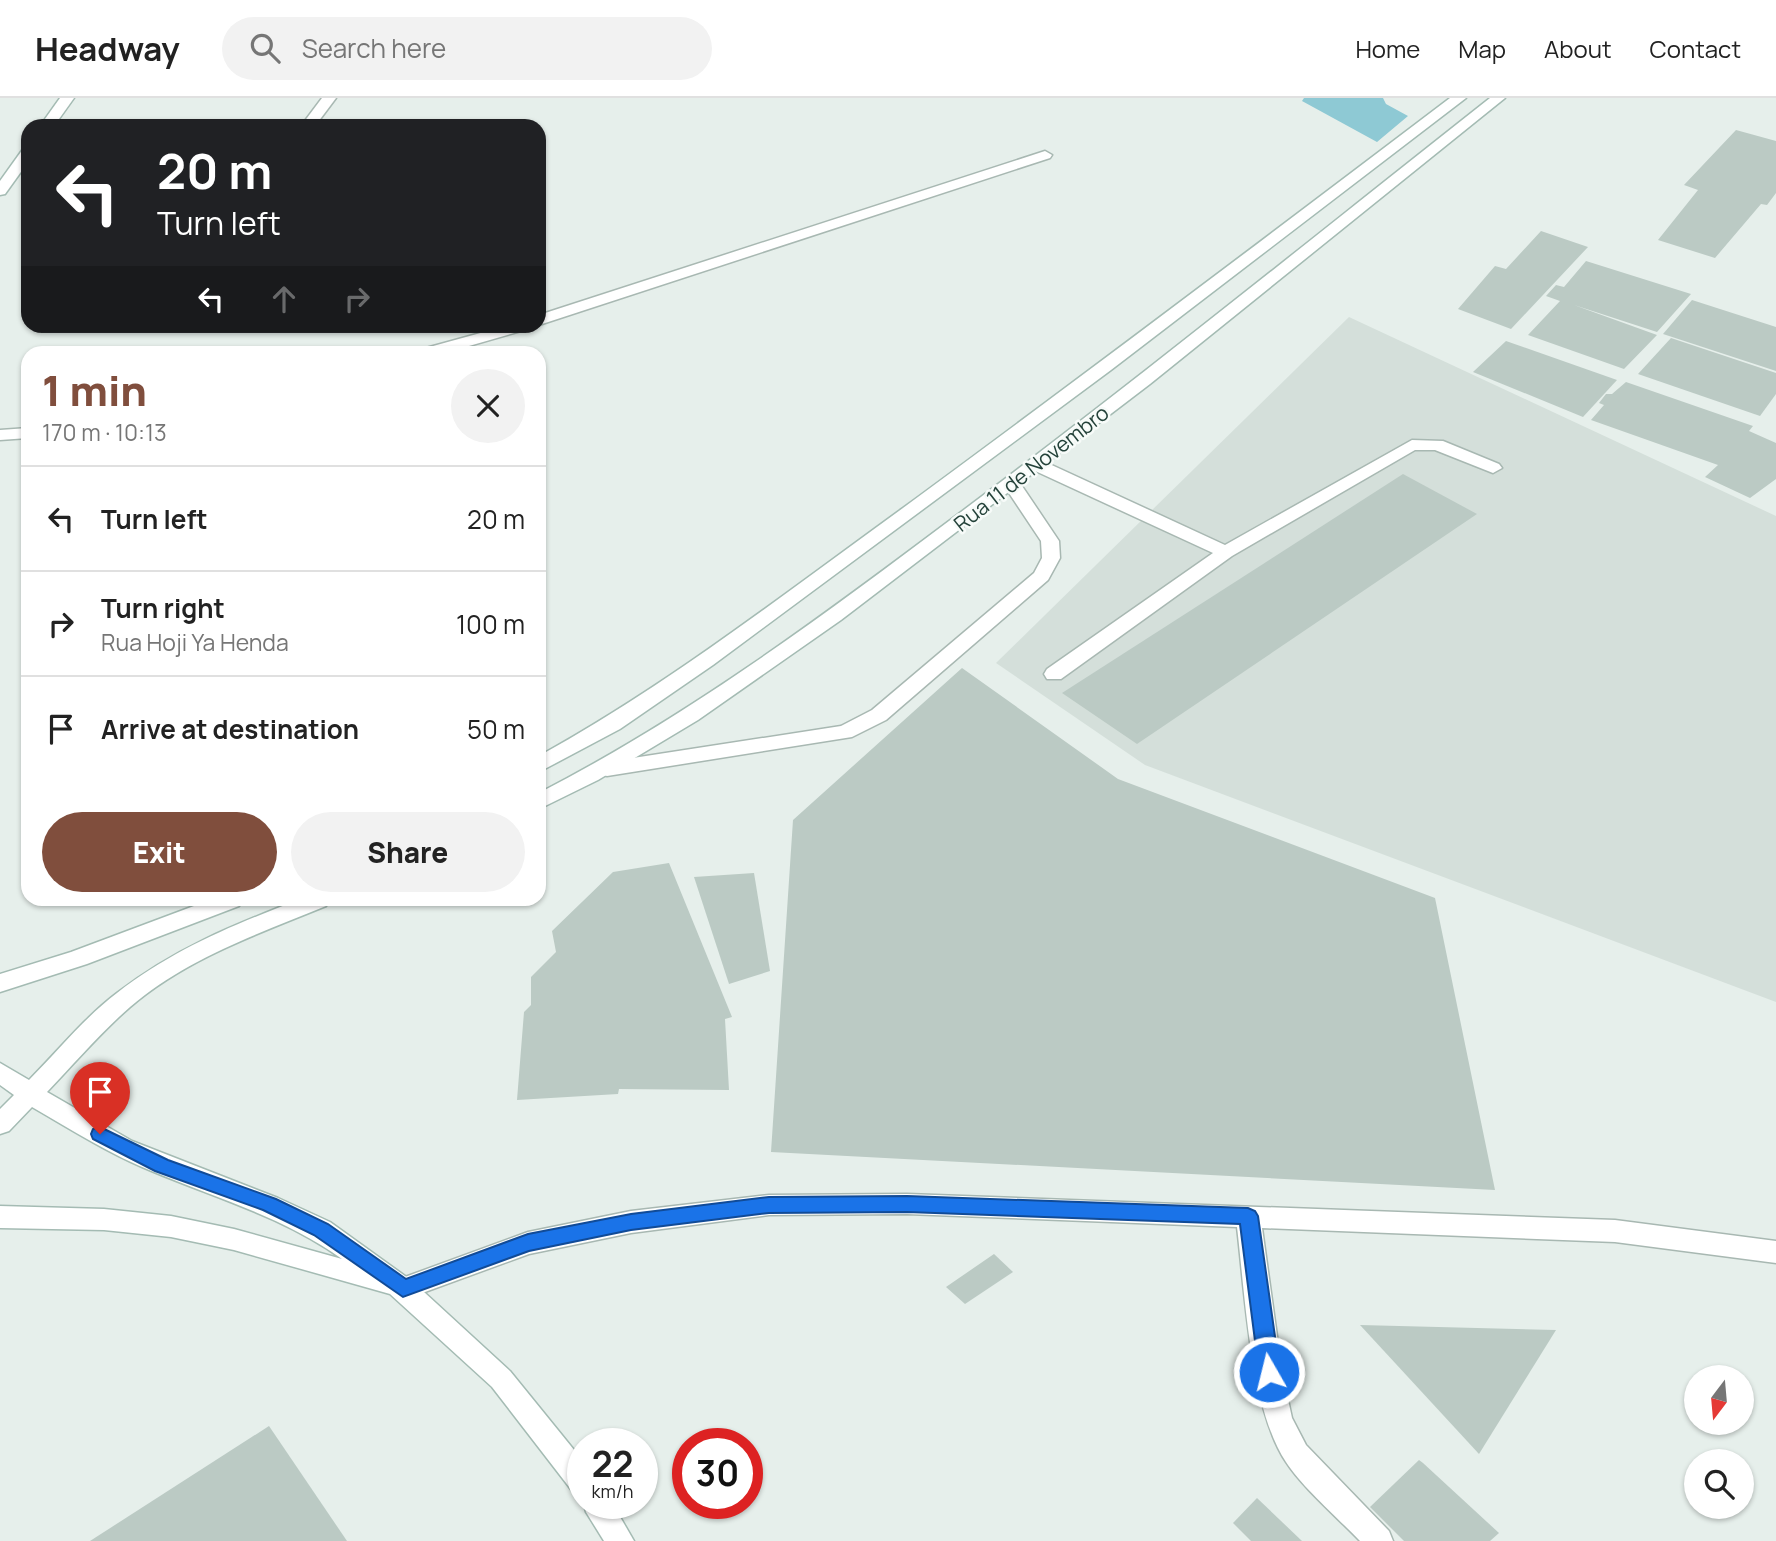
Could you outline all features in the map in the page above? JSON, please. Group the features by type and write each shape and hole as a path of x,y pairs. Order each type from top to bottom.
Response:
{"main road":[{"path":"52,119 67,98"},
{"path":"313,119 329,98"},
{"name":"Rua 11 de Novembro","path":"546,761 613,724 706,661 1105,367 1459,98"},
{"name":"Rua 11 de Novembro","path":"546,799 607,769 724,695 1012,484 1498,98"},
{"path":"546,318 1045,155"},
{"path":"0,191 21,162"},
{"path":"449,346 494,333"},
{"path":"0,435 21,434"},
{"path":"1054,674 1226,552 1412,445 1437,445 1493,468"},
{"path":"1037,465 1226,552"},
{"path":"607,769 845,732 879,715 1041,576 1051,558 1050,541 1012,484"},
{"path":"0,983 79,958 215,906"},
{"path":"0,1124 122,1001 161,973 208,945 303,906"},
{"path":"0,1072 30,1094 123,1148 269,1205 321,1230 403,1289 501,1379 567,1463"},
{"path":"0,1217 139,1222 207,1234 280,1252 403,1289 528,1243 631,1222 769,1205 907,1204 1615,1231 1776,1252"},
{"path":"1248,1216 1269,1372 1279,1420 1296,1454 1379,1541"},
{"path":"606,1519 620,1541"}],"shaded area":[{"path":"1349,317 1776,516 1776,1002 1145,765 996,663"}],"water":[{"path":"1304,98 1383,98 1386,104 1408,116 1377,142 1302,101"}],"building":[{"path":"1736,130 1776,141 1776,193 1767,205 1761,204 1715,258 1658,240 1698,190 1684,185"},
{"path":"1541,231 1588,247 1511,329 1458,309 1495,266 1506,269"},
{"path":"1586,261 1691,294 1657,332 1574,305 1657,335 1624,369 1528,335 1560,301 1546,296 1556,285 1564,287"},
{"path":"1692,300 1776,327 1776,371 1663,334"},
{"path":"1671,338 1776,373 1776,394 1760,416 1638,374"},
{"path":"1506,341 1617,380 1583,417 1473,372"},
{"path":"1626,382 1753,426 1749,431 1776,443 1776,479 1750,498 1705,477 1718,465 1591,420 1604,405 1599,403 1606,394 1612,394"},
{"path":"1403,474 1477,514 1137,744 1062,693"},
{"path":"962,668 1118,779 1435,898 1495,1190 771,1152 793,820"},
{"path":"669,863 732,1017 725,1019 729,1090 619,1089 618,1094 517,1100 524,1012 531,1005 531,977 556,952 552,931 613,872"},
{"path":"754,873 770,971 729,984 694,877"},
{"path":"994,1254 1013,1272 965,1304 946,1287"},
{"path":"1360,1325 1556,1330 1479,1454"},
{"path":"269,1426 347,1541 90,1541"},
{"path":"1419,1460 1499,1533 1490,1541 1404,1541 1370,1507"},
{"path":"1257,1498 1302,1541 1251,1541 1233,1523"}],"route":[{"path":"100,1134 123,1148 162,1165 269,1205 321,1230 403,1289 528,1243 631,1222 769,1205 907,1204 1248,1216 1269,1372"}]}
